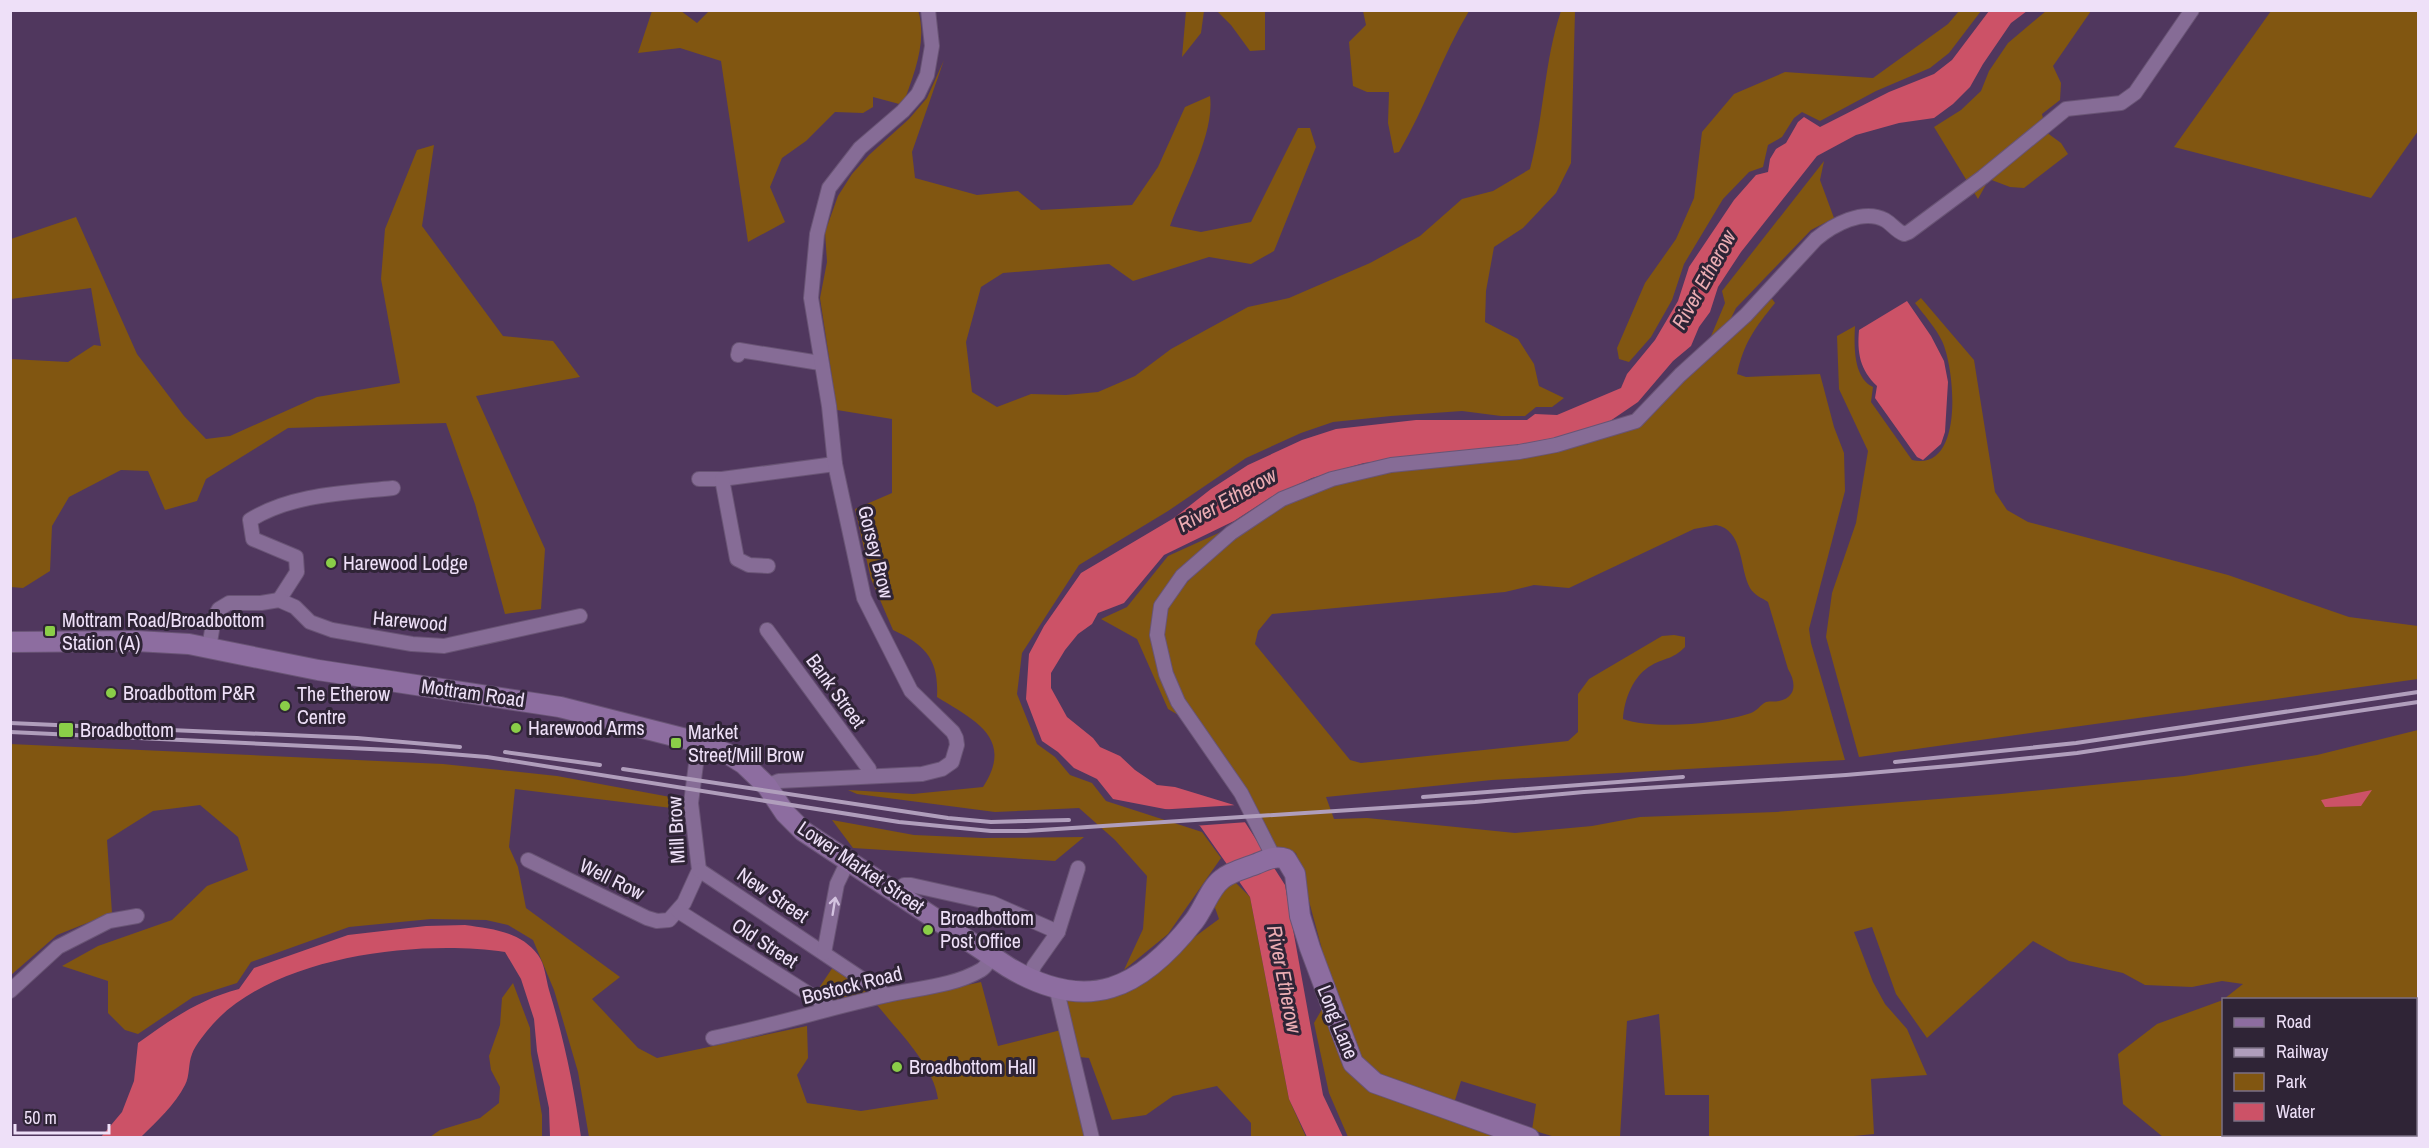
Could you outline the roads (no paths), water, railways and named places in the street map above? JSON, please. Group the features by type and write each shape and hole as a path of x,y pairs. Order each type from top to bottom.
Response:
{"street":[{"name":"Gorsey Brow","path":"767,786 778,781 922,774 942,769 952,762 957,745 953,732 910,691 864,598 835,464 829,406 820,363 811,298 817,234 830,188 860,148 903,111 918,94 927,75 932,46 928,10"},
{"path":"1278,861 1241,792 1178,702 1166,674 1157,635 1161,606 1182,576 1231,533 1282,499 1332,479 1391,465 1519,452 1556,445 1636,421 1680,375 1746,315 1816,239 1829,228 1846,219 1876,218 1883,219 1899,232 1904,234 1909,232 1983,177 2074,101 2121,103 2135,93 2192,10"},
{"path":"738,355 740,350 820,363"},
{"path":"699,479 722,479 835,464"},
{"path":"722,479 736,560 749,565 768,566"},
{"path":"209,648 214,618 219,609 229,603 261,603 279,600 297,572 296,557 253,538 250,520 267,510 316,497 393,488"},
{"name":"Harewood","path":"279,600 295,608 310,622 332,630 412,644 444,646 580,616"},
{"name":"Bank Street","path":"767,630 869,770 870,776"},
{"name":"Mottram Road","path":"10,642 136,641 209,648 318,670 544,703 701,743"},
{"name":"Lower Market Street","path":"701,743 729,754 744,764 767,786 794,823 848,861 993,956 1030,978 1056,987 1083,991 1107,990 1137,977 1175,944 1196,919 1220,881 1225,877 1278,861"},
{"name":"Mill Brow","path":"678,911 699,870 691,803 697,756 701,743"},
{"name":"Well Row","path":"528,860 647,918 664,922 678,911"},
{"path":"824,953 837,884 848,861"},
{"name":"Long Lane","path":"1278,861 1295,874 1300,916 1353,1063 1375,1083 1529,1137"},
{"path":"1030,978 1034,966 1058,932 1078,868"},
{"name":"New Street","path":"699,870 886,995"},
{"path":"896,892 904,885 911,885 992,903 1058,932"},
{"name":"Old Street","path":"678,911 831,1008"},
{"path":"10,991 58,947 109,921 137,916"},
{"name":"Bostock Road","path":"713,1038 775,1025 831,1008 886,995 946,984 981,970 993,956"},
{"path":"1056,987 1092,1137"}],"water":[{"name":"River Etherow","path":"1989,11 2027,11 2011,23 1970,87 1934,118 1899,123 1856,135 1817,156 1741,252 1718,287 1710,312 1699,327 1691,346 1673,361 1638,402 1591,434 1520,447 1364,463 1312,478 1271,497 1234,521 1164,555 1124,603 1098,613 1092,624 1078,634 1065,650 1051,673 1051,688 1067,717 1093,738 1100,747 1120,756 1157,785 1175,787 1234,805 1285,885 1323,1095 1343,1137 1307,1137 1289,1099 1250,897 1200,826 1170,810 1113,799 1097,779 1074,768 1058,752 1042,741 1026,699 1029,654 1044,626 1081,573 1174,518 1211,489 1248,465 1302,440 1336,429 1416,420 1527,420 1535,414 1557,415 1621,388 1627,374 1655,340 1678,301 1689,267 1734,200 1756,175 1768,172 1770,159 1776,149 1786,143 1798,122 1804,117 1820,127 1889,92 1934,74 1952,60"},
{"path":"1907,301 1931,336 1944,361 1948,382 1945,432 1941,444 1923,460 1917,457 1875,398 1877,386 1863,367 1859,346 1859,330"},
{"path":"2372,790 2361,806 2325,807 2321,800"},
{"path":"465,925 505,932 523,941 538,955 544,967 564,1045 581,1137 550,1137 549,1108 537,1051 534,1019 521,979 505,952 432,948 391,951 350,958 310,968 272,982 240,1001 213,1024 192,1054 187,1081 181,1092 141,1137 101,1137 122,1112 134,1081 138,1043 198,1004 239,989 254,968 348,935 426,926"}],"railway":[{"path":"1895,762 2076,743 2418,692"},
{"path":"10,732 413,751 487,757 899,822 991,831 1026,831 1475,802 1961,765 2077,753 2418,702"},
{"path":"10,723 357,738 460,747"},
{"path":"505,752 600,765"},
{"path":"623,769 948,818 991,822 1069,820"},
{"path":"1423,797 1683,777"}],"place":[{"name":"Harewood Lodge","path":"331,563"},
{"name":"Mottram Road/Broadbottom Station (A)","path":"50,631"},
{"name":"Broadbottom P&R","path":"111,693"},
{"name":"The Etherow Centre","path":"285,706"},
{"name":"Harewood Arms","path":"516,728"},
{"name":"Broadbottom","path":"66,730"},
{"name":"Market Street/Mill Brow","path":"676,743"},
{"name":"Broadbottom Post Office","path":"928,930"},
{"name":"Broadbottom Hall","path":"897,1067"}]}
